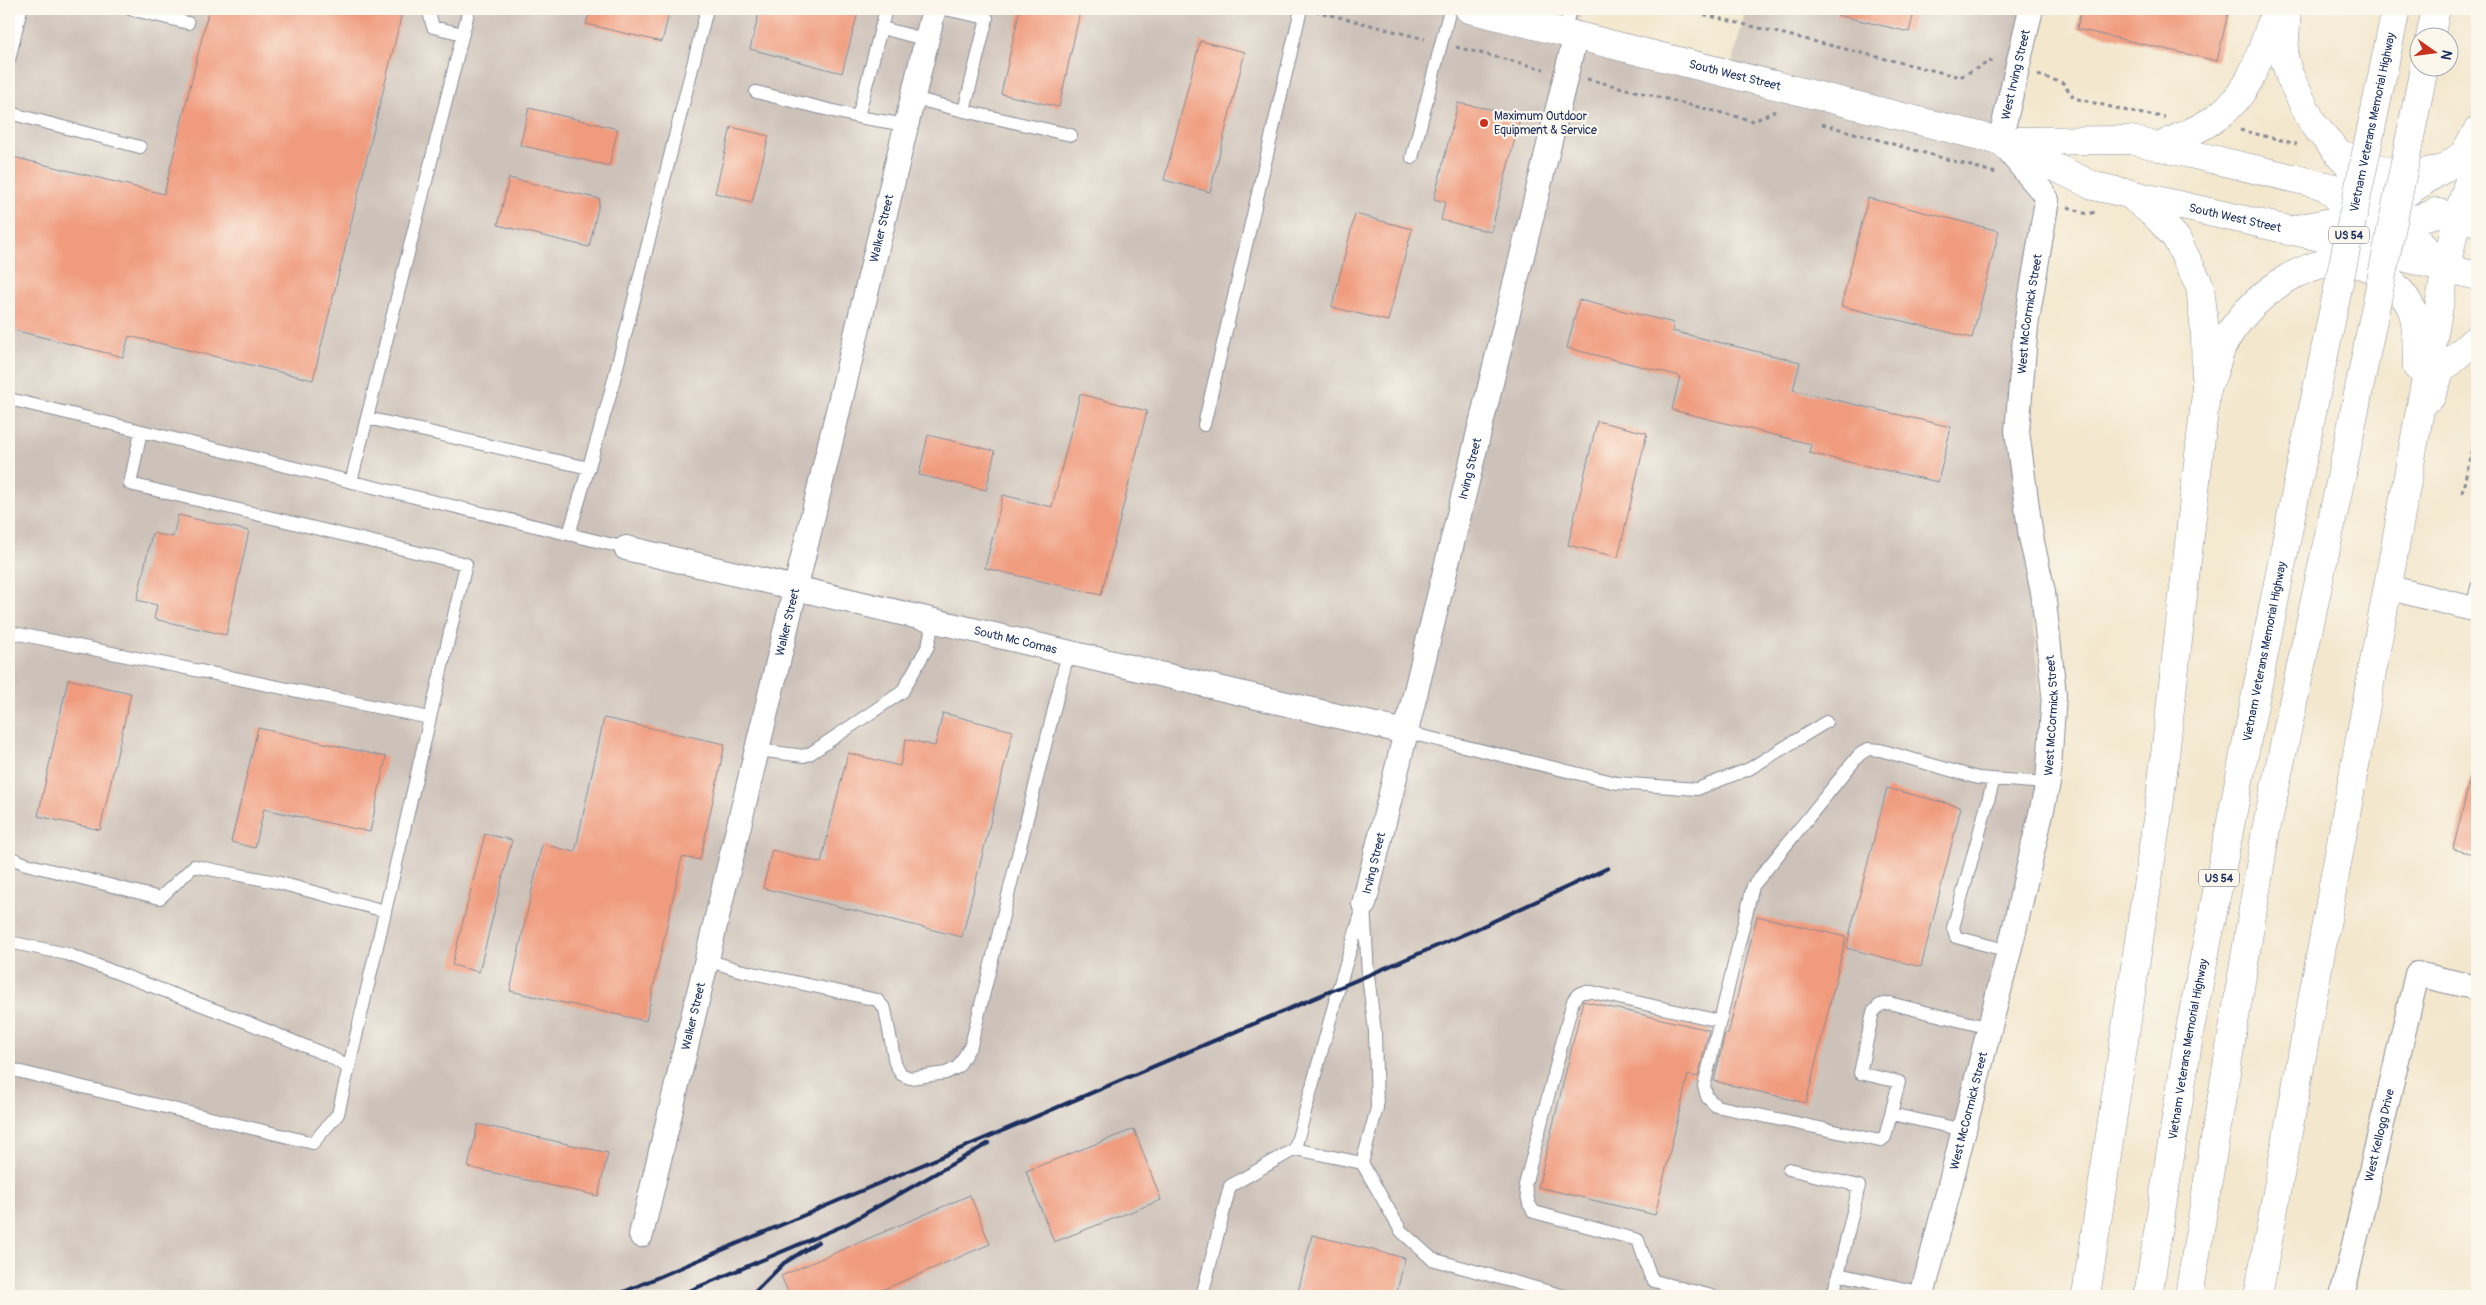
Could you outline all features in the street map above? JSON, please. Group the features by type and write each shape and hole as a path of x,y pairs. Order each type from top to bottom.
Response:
{"main road":[{"name":"South West Street","path":"1469,9 1570,25 2000,140 2094,186 2338,241 2477,276"},
{"path":"2159,147 2216,118 2239,98 2255,72 2276,9"},
{"path":"2287,9 2284,57 2290,77 2314,124 2339,153 2380,213 2446,268"},
{"name":"Vietnam Veterans Memorial Highway","path":"2148,1296 2190,1029 2302,461 2396,9"},
{"path":"2432,28 2436,9"},
{"name":"US 54","path":"2189,1296 2266,830 2342,473 2422,78"},
{"path":"2206,393 2222,346 2246,312 2287,277 2464,154 2477,131"},
{"name":"South West Street","path":"2000,140 2130,140 2324,186 2380,213"},
{"path":"2339,153 2392,173 2420,174 2443,169"},
{"path":"2258,1296 2446,268 2458,218 2477,155"},
{"path":"2086,1296 2160,798 2206,393 2205,332 2200,286 2176,238 2159,218 2128,193"},
{"path":"2380,213 2387,254 2412,310 2416,339 2418,421"},
{"path":"2288,231 2380,213 2458,218"},
{"path":"2287,277 2320,264 2341,261 2355,263 2386,276 2412,310"},
{"path":"2404,495 2435,382 2441,370 2477,338"}],"street":[{"name":"Walker Street","path":"641,1235 934,9"},
{"name":"West Irving Street","path":"2000,140 2031,9"},
{"name":"Irving Street","path":"1364,904 1567,74 1570,25"},
{"path":"2000,140 2042,191 2047,200"},
{"name":"West McCormick Street","path":"1923,1295 2009,951 2048,783 2054,694 2043,592 2031,537 2017,431 2026,326 2047,200"},
{"name":"South Mc Comas","path":"626,548 1405,732"},
{"path":"2387,587 2475,602"},
{"name":"West Kellogg Drive","path":"2342,1296 2417,974 2477,988"}],"lane":[{"path":"9,60 21,9"},
{"path":"130,9 188,22"},
{"path":"428,9 433,26 463,34"},
{"path":"351,482 469,9"},
{"path":"569,534 609,399 707,9"},
{"path":"858,117 886,9"},
{"path":"944,9 987,18 964,111"},
{"path":"1204,425 1302,9"},
{"path":"1412,158 1450,9"},
{"path":"882,28 926,40"},
{"path":"756,92 858,117 906,124"},
{"path":"913,98 1071,135"},
{"path":"9,114 140,147"},
{"path":"9,399 626,548"},
{"path":"367,418 588,468"},
{"path":"9,1069 313,1143 338,1114 466,564 130,484 141,431"},
{"path":"758,750 804,756 902,692 928,646 933,622"},
{"path":"9,632 430,718"},
{"path":"707,960 739,970 877,1000 885,1008 895,1063 901,1074 910,1078 946,1073 958,1067 971,1045 1068,653"},
{"path":"1405,732 1618,783 1697,789 1749,769 1826,722"},
{"path":"1990,1028 1888,1003 1880,1004 1873,1012 1860,1073 1899,1082 1885,1137 1880,1141 1716,1106 1707,1097 1704,1086 1753,886 1859,755 1868,749 1880,750 1978,778 2048,783"},
{"path":"1994,779 1953,928 1956,937 2009,951"},
{"path":"9,857 26,864 160,898 194,866 276,882 385,911"},
{"path":"1295,1149 1339,987 1364,904"},
{"path":"1364,904 1368,975 1375,1032 1377,1108 1362,1163 1401,1231 1432,1259 1564,1296"},
{"path":"9,942 67,954 244,1021 329,1056 349,1068"},
{"path":"1712,1296 1654,1281 1650,1276 1638,1240 1534,1212 1529,1204 1525,1185 1573,1001 1577,994 1583,991 1592,992 1720,1021"},
{"path":"1891,1114 1964,1130"},
{"path":"1202,1296 1230,1186 1295,1149 1362,1163"},
{"path":"1789,1169 1859,1186 1833,1296"},
{"path":"1838,1274 1923,1295"}],"path":[{"path":"1308,9 1754,121 1774,110 1783,113"},
{"path":"1822,124 1994,171 2001,177"},
{"path":"2047,200 2087,214 2106,210"},
{"path":"2462,494 2477,426"}],"shaded area":[{"path":"9,9 1582,9 1576,34 1730,72 1746,9 2031,9 2000,140 2042,191 2017,431 2048,783 1923,1296 9,1296"}],"building":[{"path":"209,9 403,9 313,380 129,336 123,357 9,329 9,156 164,194"},
{"path":"590,9 670,9 662,42 586,24"},
{"path":"760,9 859,9 842,73 750,49"},
{"path":"1020,9 1068,9 1080,12 1059,107 1001,94"},
{"path":"1838,9 1915,9 1909,32 1837,15"},
{"path":"2081,9 2229,9 2217,61 2077,29"},
{"path":"1200,41 1245,52 1210,192 1164,180"},
{"path":"1458,103 1500,111 1499,114 1520,119 1491,232 1441,220 1445,202 1434,199"},
{"path":"529,108 618,129 609,166 520,145"},
{"path":"731,127 769,136 752,202 715,193"},
{"path":"509,178 600,199 589,247 498,225"},
{"path":"1868,198 1999,231 1972,338 1841,306"},
{"path":"1355,214 1412,229 1388,321 1332,307"},
{"path":"1579,300 1674,323 1672,331 1800,362 1793,390 1951,427 1938,482 1809,453 1811,444 1672,410 1680,376 1567,348"},
{"path":"1080,394 1147,411 1101,595 985,568 1003,495 1052,507"},
{"path":"1597,421 1647,433 1618,557 1568,545"},
{"path":"928,435 995,451 986,490 919,475"},
{"path":"178,515 249,531 226,635 154,619 157,605 137,600 152,533 173,537"},
{"path":"68,679 131,693 100,830 38,816"},
{"path":"943,713 1013,731 962,937 763,888 772,850 821,863 848,753 900,766 906,739 935,746"},
{"path":"604,718 725,744 700,860 682,857 646,1021 510,991 542,844 575,852"},
{"path":"258,728 386,757 370,832 264,809 255,848 231,842"},
{"path":"2471,775 2477,776 2477,855 2453,849"},
{"path":"1887,788 1961,807 1921,967 1846,948"},
{"path":"485,834 512,840 479,972 452,965"},
{"path":"1757,916 1846,937 1806,1103 1714,1081 1725,1034 1728,1034"},
{"path":"1583,1001 1709,1030 1698,1077 1688,1075 1655,1215 1538,1187"},
{"path":"478,1124 608,1153 598,1196 468,1167"},
{"path":"1134,1129 1161,1200 1054,1242 1026,1171"},
{"path":"970,1195 990,1244 868,1296 790,1296 781,1276"},
{"path":"1312,1235 1405,1258 1396,1296 1297,1296"}],"railway":[{"path":"614,1296 1472,931 1608,868"},
{"path":"677,1296 845,1225 989,1143"},
{"path":"751,1296 784,1263 818,1242"}],"place":[{"name":"Maximum Outdoor Equipment & Service","path":"1484,123"}]}
